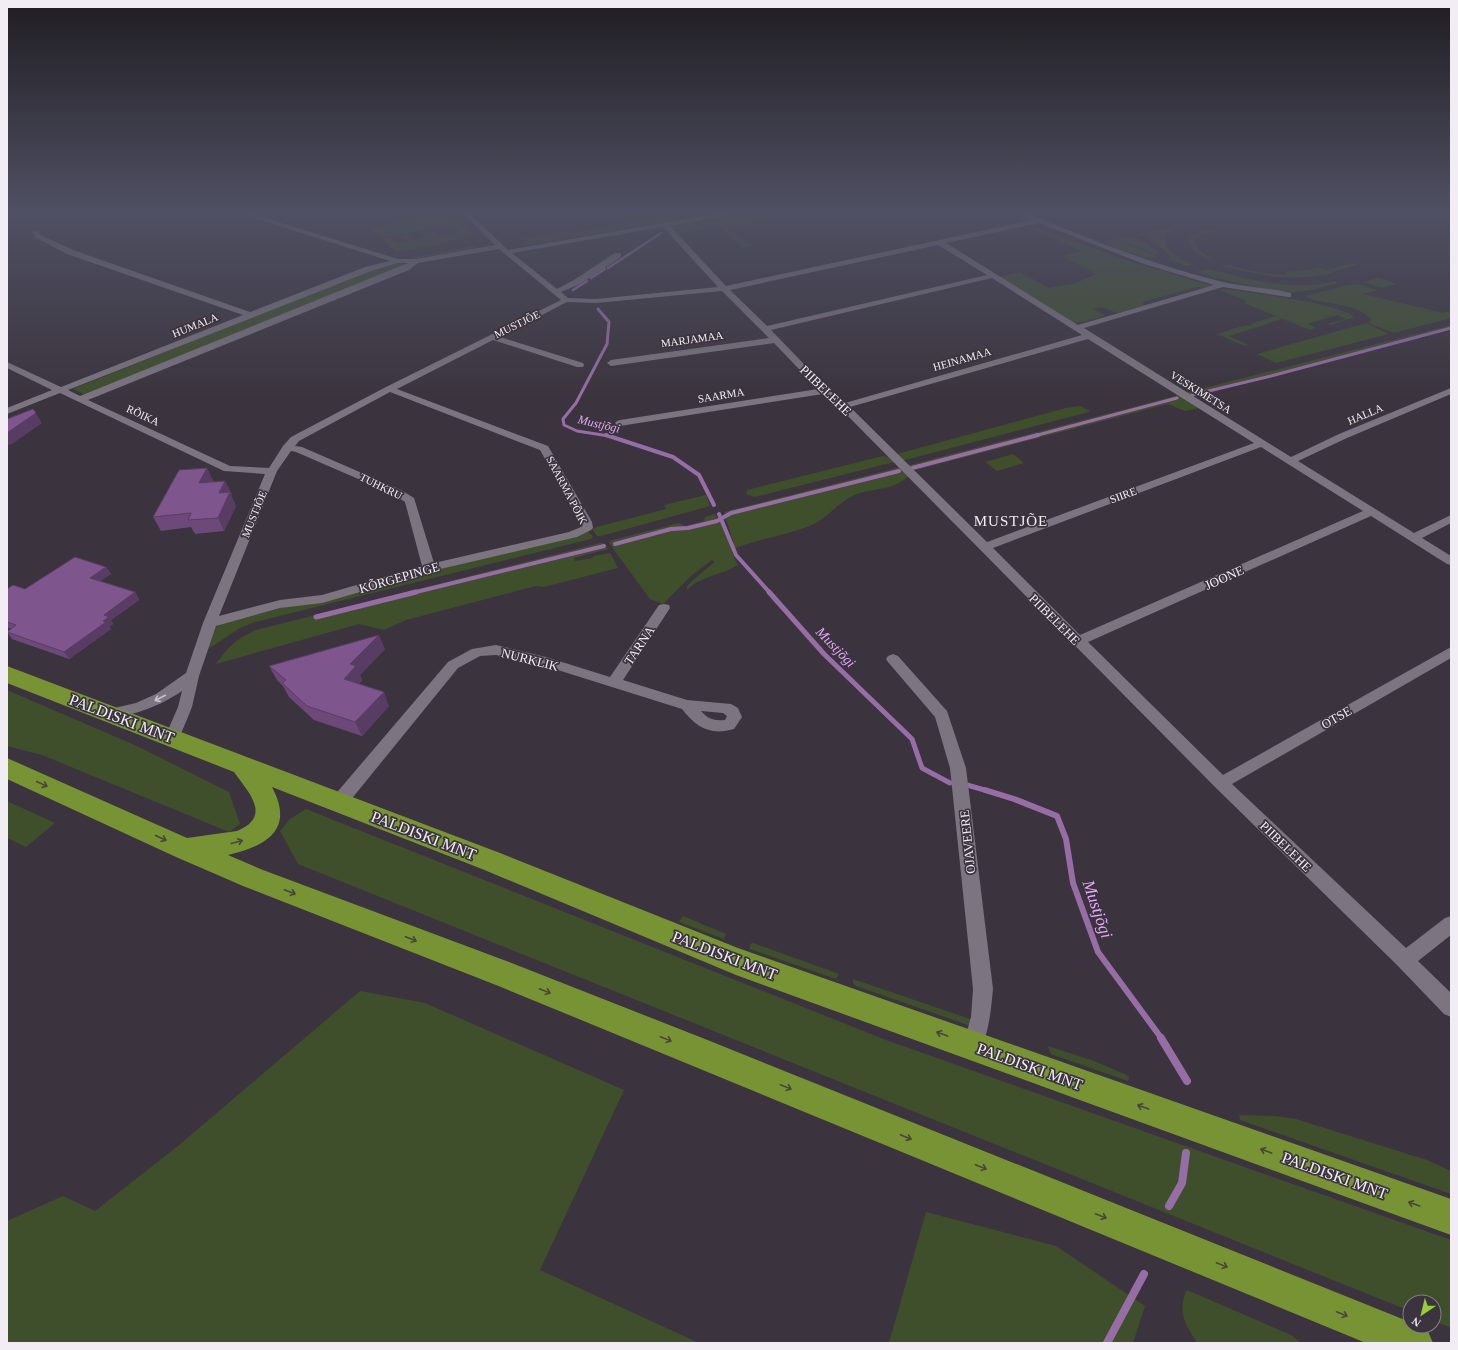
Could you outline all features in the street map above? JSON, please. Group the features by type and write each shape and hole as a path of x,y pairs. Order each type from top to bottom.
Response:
{"main road":[{"name":"PALDISKI MNT","path":"7,674 491,861 736,961 1451,1217"},
{"path":"185,849 237,843 249,839 259,832 264,825 267,816 266,802 243,766"},
{"path":"9,772 253,878 509,976 705,1054 1413,1343"}],"street":[{"path":"127,272 250,315"},
{"name":"HUMALA","path":"7,411 358,272"},
{"name":"HUMALA","path":"81,399 396,272"},
{"path":"532,272 566,300"},
{"path":"556,292 577,282 592,272"},
{"name":"PIIBELEHE","path":"708,272 825,391 843,406 1221,783 1405,960 1451,1007"},
{"name":"MUSTJÕE","path":"173,738 185,707 192,676 210,622 272,471 287,448 295,439 389,389 566,300 596,301 724,289 802,272"},
{"name":"VESKIMETSA","path":"987,272 1451,561"},
{"path":"1177,272 1221,285 1288,295"},
{"path":"765,329 993,276"},
{"path":"1076,328 1221,285"},
{"name":"HEINAMAA","path":"843,406 1088,336"},
{"path":"492,337 580,365"},
{"name":"MARJAMAA","path":"611,362 776,340"},
{"name":"RÕIKA","path":"7,365 228,469 272,471"},
{"name":"SAARMA PÕIK","path":"389,389 544,448 586,522 587,528"},
{"name":"SAARMA","path":"620,423 825,391"},
{"name":"HALLA","path":"1290,461 1343,436 1451,391"},
{"name":"SIIRE","path":"985,547 1262,444"},
{"name":"TUHKRU","path":"287,448 298,449 397,492 410,500 429,568"},
{"name":"JOONE","path":"1078,641 1371,512"},
{"path":"1413,538 1451,518"},
{"name":"KÕRGEPINGE","path":"210,622 280,604 322,599 429,568 573,535 587,528"},
{"name":"TARNA","path":"614,682 664,608"},
{"name":"NURKLIK","path":"339,802 453,665 477,652 496,650 546,662 687,704"},
{"name":"OTSE","path":"1221,783 1451,652"},
{"name":"OJAVEERE","path":"893,659 942,715 958,768 983,989 980,1017 972,1045"},
{"path":"111,714 139,708 161,698 192,676"},
{"path":"1405,960 1451,924"}],"green space":[{"path":"364,272 389,272 92,392 84,394 73,389"},
{"path":"1020,272 1049,288 1076,283 1096,274 1092,272 1166,272 1212,286 1205,288 1197,287 1142,302 1144,305 1117,313 1101,307 1093,309 1105,316 1083,322 1073,322 1000,277"},
{"path":"1195,272 1220,272 1239,277 1288,285 1320,284 1335,281 1337,283 1312,290 1287,293 1233,282"},
{"path":"1247,272 1287,275 1285,272 1314,272 1322,275 1310,277 1285,277"},
{"path":"1315,272 1333,272 1323,275"},
{"path":"1378,278 1397,284 1381,288 1363,282"},
{"path":"1352,284 1361,285 1376,290 1363,294 1443,313 1451,311 1451,318 1394,333 1368,323 1371,321 1366,315 1359,311 1305,296"},
{"path":"1224,289 1314,303 1346,312 1354,317 1331,325 1327,324 1346,319 1337,315 1308,324 1316,328 1310,330 1244,303 1247,301 1219,290"},
{"path":"1275,316 1282,319 1229,336 1248,345 1245,346 1217,334 1246,325 1252,326 1251,324"},
{"path":"1366,323 1389,334 1276,363 1257,354"},
{"path":"1451,325 1451,328 1271,376 1192,395 1185,393"},
{"path":"1179,395 1200,408 1185,411 1168,404 912,471 906,466"},
{"path":"1080,406 1090,411 901,461 897,454 1066,408"},
{"path":"1013,454 1024,463 997,471 985,462"},
{"path":"883,456 888,457 894,462 755,497 746,494 747,490"},
{"path":"900,467 908,476 897,484 857,494 812,525 793,532 735,548 724,512"},
{"path":"706,495 710,506 601,536 597,536 592,529 666,509 664,505"},
{"path":"715,514 723,525 738,565 705,579 687,590 687,586 693,580 715,562 712,560 692,575 663,604 650,599 609,543 612,540 679,523 685,526 704,521 705,517"},
{"path":"588,531 593,537 591,539 255,622 240,628 208,649 216,627 227,621 572,537"},
{"path":"604,543 608,549 574,558 575,561 610,553 618,568 544,587 536,586 406,620 384,630 359,624 216,664 233,644 256,630"},
{"path":"7,690 137,746 229,792 240,824 229,832 42,755 7,746"},
{"path":"7,801 55,823 26,847 7,838"},
{"path":"306,809 886,1040 1451,1240 1451,1328 1442,1324 1442,1294 1402,1294 1402,1308 298,864 280,831 290,819"},
{"path":"683,916 726,934 724,939 679,922"},
{"path":"753,943 839,974 836,979 750,949 750,944"},
{"path":"853,979 973,1020 968,1025 856,986 853,983"},
{"path":"360,991 425,1003 624,1090 540,1270 699,1343 7,1343 7,1221 63,1196 95,1211 178,1146"},
{"path":"1048,1046 1094,1061 1129,1076 1128,1081 1051,1054"},
{"path":"1239,1115 1275,1116 1296,1119 1427,1160 1451,1171 1451,1194 1240,1120"},
{"path":"926,1212 1056,1246 1145,1306 1133,1343 889,1343"},
{"path":"1187,1290 1291,1335 1301,1343 1197,1343 1186,1324 1183,1314 1183,1302"}],"building":[{"path":"33,409 36,413 7,433 7,419"},
{"path":"207,468 199,483 225,481 219,493 230,492 218,518 188,520 191,513 153,517 179,470"},
{"path":"75,557 106,567 90,578 135,592 104,615 109,617 103,621 106,622 64,652 7,632 16,625 7,622 7,589 13,585 25,589"},
{"path":"379,635 350,664 356,666 344,679 384,692 355,722 307,706 282,683 286,680 269,666"}],"waterway":[{"path":"591,278 600,272"},
{"path":"573,290 587,281"},
{"name":"Mustjõgi","path":"598,309 609,322 607,344 576,403 563,419 564,425 577,431 609,436"},
{"path":"1192,395 1271,376 1451,328"},
{"path":"1034,436 1177,398"},
{"name":"Mustjõgi","path":"606,435 673,457 699,475 714,505"},
{"path":"912,468 1038,435"},
{"path":"721,519 731,513 899,471"},
{"name":"Mustjõgi","path":"719,514 721,519"},
{"path":"615,544 671,529 688,528 721,519"},
{"name":"Mustjõgi","path":"721,519 736,555 770,593"},
{"path":"412,593 604,546"},
{"path":"412,593 416,592"},
{"name":"Mustjõgi","path":"769,592 824,654 912,739 922,768 950,783"},
{"path":"316,617 412,593"},
{"name":"Mustjõgi","path":"967,785 988,791"},
{"name":"Mustjõgi","path":"985,790 1014,799 1057,816 1066,839 1073,883 1098,952 1162,1039"},
{"name":"Mustjõgi","path":"1161,1038 1187,1081"},
{"name":"Mustjõgi","path":"1169,1206 1182,1183 1186,1153"},
{"name":"Mustjõgi","path":"1107,1343 1144,1274"}],"district":[{"name":"MUSTJÕE","path":"1011,521"}]}
